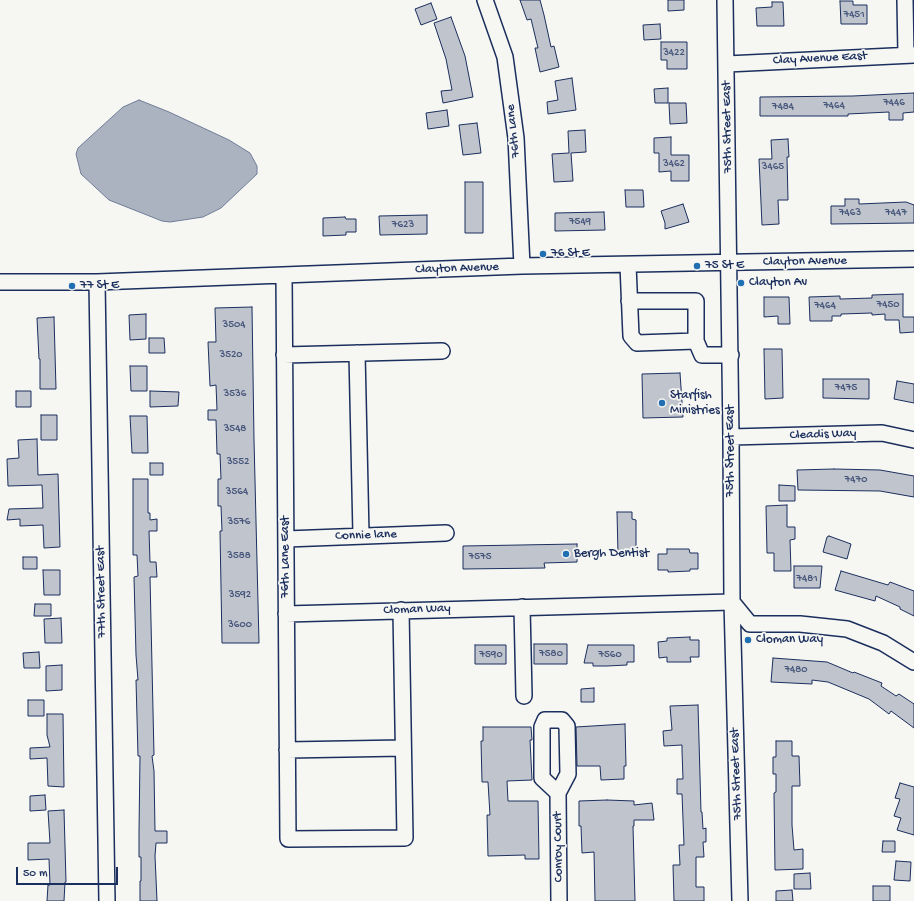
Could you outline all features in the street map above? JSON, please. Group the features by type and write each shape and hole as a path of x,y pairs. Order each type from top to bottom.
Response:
{"street":[{"name":"76th Lane","path":"485,0 505,57 516,138 522,266"},
{"name":"75th Street East","path":"725,0 732,437 732,602 740,901"},
{"path":"905,0 910,55"},
{"name":"Clay Avenue East","path":"727,64 910,55"},
{"name":"Clayton Avenue","path":"0,282 97,282 522,266 914,259"},
{"path":"628,265 631,336 637,343 696,341"},
{"name":"76th Lane East","path":"284,275 288,839 405,838 404,748"},
{"name":"77th Street East","path":"97,282 108,901"},
{"path":"629,301 696,301 696,341 702,355 730,355"},
{"path":"284,355 442,351"},
{"path":"357,353 361,535"},
{"name":"Cleadis Way","path":"732,437 882,433 914,440"},
{"name":"Connie lane","path":"286,539 446,533"},
{"path":"732,602 750,624 800,624 847,629 883,643 914,662"},
{"name":"Cloman Way","path":"286,614 732,602"},
{"path":"522,607 524,696"},
{"path":"287,750 404,748 401,610"},
{"name":"Conroy Court","path":"558,793 559,901"}],"shaded area":[{"path":"139,100 169,112 229,140 250,153 257,166 257,174 221,208 203,217 170,222 162,221 109,200 81,174 76,154 78,148 123,107"}],"building":[{"path":"520,0 540,0 551,47 554,46 559,67 540,72 535,48 538,48 531,19 527,20"},
{"path":"668,0 684,0 684,10 668,11"},
{"path":"840,1 853,1 853,5 867,5 867,24 841,24"},
{"path":"772,2 783,2 784,26 757,26 756,8 772,7"},
{"path":"431,3 437,19 421,25 415,9"},
{"path":"451,17 465,56 473,97 443,103 441,91 452,90 446,59 434,23"},
{"path":"660,24 661,39 644,40 643,25"},
{"path":"661,42 687,42 687,69 667,69 667,60 661,60"},
{"path":"572,78 576,110 548,114 547,102 558,100 555,81"},
{"path":"668,88 668,103 655,103 654,89"},
{"path":"914,93 914,112 903,113 903,120 889,120 889,112 848,114 848,116 760,116 760,97 853,96"},
{"path":"669,103 686,103 687,123 670,124"},
{"path":"447,110 449,126 428,129 426,113"},
{"path":"477,123 481,153 463,155 459,125"},
{"path":"585,130 586,152 571,153 573,181 554,182 552,154 569,153 568,131"},
{"path":"671,137 671,155 689,155 689,181 671,181 671,171 659,172 659,153 654,153 654,138"},
{"path":"788,139 788,200 778,200 779,224 762,225 759,159 772,159 771,140"},
{"path":"465,182 483,182 483,233 465,233"},
{"path":"625,190 643,190 644,207 626,207"},
{"path":"845,199 859,199 859,204 906,202 914,205 914,223 831,224 831,206 845,206"},
{"path":"683,204 689,222 665,229 665,223 661,211"},
{"path":"604,212 605,230 555,231 555,213"},
{"path":"427,215 427,234 380,235 379,216"},
{"path":"345,217 346,219 356,219 356,232 346,232 346,235 323,236 323,218"},
{"path":"903,294 903,317 914,317 914,332 900,333 899,320 885,320 885,314 841,314 841,316 832,316 832,321 810,321 809,297 840,296 840,299 872,298 872,295"},
{"path":"764,297 789,297 790,324 778,324 778,316 764,317"},
{"path":"252,307 259,643 222,643 220,531 222,531 221,506 218,506 218,479 221,479 220,454 217,454 216,420 208,420 208,410 217,410 216,385 210,386 208,342 216,342 215,308"},
{"path":"146,314 146,339 130,340 129,315"},
{"path":"54,317 56,389 40,389 40,359 37,318"},
{"path":"149,338 164,338 165,353 149,353"},
{"path":"764,349 782,349 783,398 765,399"},
{"path":"130,366 147,366 147,391 131,391"},
{"name":"Starfish Ministries","path":"680,373 683,417 643,418 642,374"},
{"path":"823,379 869,379 869,399 823,398"},
{"path":"897,381 914,384 914,403 894,399"},
{"path":"16,391 31,391 31,407 16,407"},
{"path":"150,391 179,392 178,406 150,407"},
{"path":"41,415 57,415 57,440 41,440"},
{"path":"130,416 147,416 148,453 132,453"},
{"path":"37,439 38,475 58,474 60,547 44,548 43,525 20,526 20,519 7,520 9,509 43,508 42,485 8,486 7,459 19,458 18,440"},
{"path":"150,463 163,463 163,475 150,475"},
{"path":"797,470 880,470 914,476 914,497 880,491 798,490"},
{"path":"133,479 148,479 148,513 150,513 150,520 157,519 157,531 149,531 150,562 156,562 157,577 150,577 154,755 152,756 154,771 155,831 167,831 167,843 156,843 155,856 157,901 140,901 140,756 138,756 136,680 138,680 134,577 138,576 137,555 133,555"},
{"path":"779,485 795,486 795,501 779,501"},
{"path":"787,505 787,527 795,527 795,539 790,540 791,571 774,571 774,553 767,553 766,506"},
{"path":"617,512 632,512 632,519 636,520 636,550 632,550 632,553 618,554"},
{"path":"829,536 851,544 847,559 823,552 827,537"},
{"path":"577,544 577,562 544,563 545,568 463,569 463,546"},
{"path":"667,549 689,549 690,553 698,553 698,569 668,572 668,570 658,570 658,554 667,554"},
{"path":"23,557 37,557 37,569 23,569"},
{"path":"794,566 822,566 820,588 794,588"},
{"path":"43,570 60,570 60,595 44,595"},
{"path":"841,571 888,585 890,582 914,591 914,616 900,609 900,607 876,596 875,601 835,590"},
{"path":"35,604 51,604 51,616 34,616"},
{"path":"61,618 62,643 45,643 44,619"},
{"path":"690,637 690,640 699,640 699,657 690,657 691,662 667,662 667,657 659,658 658,642 667,641 667,638"},
{"path":"534,644 567,644 567,664 534,664"},
{"path":"475,645 506,645 506,664 475,664"},
{"path":"588,645 634,645 634,662 627,662 627,665 607,666 593,666 593,663 584,663"},
{"path":"39,652 40,668 24,668 23,653"},
{"path":"773,658 827,662 882,683 881,686 896,696 899,694 914,704 914,728 891,711 889,714 869,699 828,682 812,680 812,684 771,682"},
{"path":"62,665 62,690 46,691 46,666"},
{"path":"594,688 594,702 581,702 581,689"},
{"path":"28,700 44,700 44,716 28,716"},
{"path":"698,705 701,812 703,829 706,828 706,842 703,842 704,857 696,857 696,887 704,887 704,901 674,901 673,865 680,865 679,845 684,845 682,794 677,794 677,779 683,779 682,745 664,746 663,731 672,730 670,706"},
{"path":"47,714 63,714 64,787 48,786 47,758 30,759 30,748 50,747 47,735"},
{"path":"625,724 626,766 624,766 624,779 601,780 600,766 577,766 576,727"},
{"path":"483,727 531,727 532,740 530,740 532,780 507,781 508,801 538,801 539,859 525,859 525,855 488,856 487,815 490,815 488,782 482,782 481,741 483,741"},
{"path":"776,741 792,741 792,756 799,756 800,786 792,786 792,825 794,850 803,849 803,869 775,870 774,793 776,792 776,774 773,774 773,757 776,757"},
{"path":"900,783 914,787 914,835 897,830 901,818 894,816 900,799 895,798"},
{"path":"45,795 46,810 30,811 30,796"},
{"path":"579,801 634,801 634,805 652,803 654,820 634,820 635,901 595,901 594,852 582,853 581,826 579,826"},
{"path":"64,810 66,882 64,901 47,901 48,885 50,885 49,859 28,860 28,843 50,843 48,811"},
{"path":"883,841 895,841 895,852 882,852"},
{"path":"896,861 911,862 910,881 894,880"},
{"path":"810,873 811,889 794,889 794,874"},
{"path":"873,886 890,886 890,901 873,901"},
{"path":"792,890 793,901 776,901 776,891"}],"place":[{"name":"76 St E","path":"543,254"},
{"name":"75 St E","path":"697,266"},
{"name":"Clayton Av","path":"741,283"},
{"name":"77 St E","path":"72,286"},
{"name":"Starfish Ministries","path":"662,403"},
{"name":"Bergh Dentist","path":"566,554"},
{"name":"Cloman Way","path":"748,640"}]}
